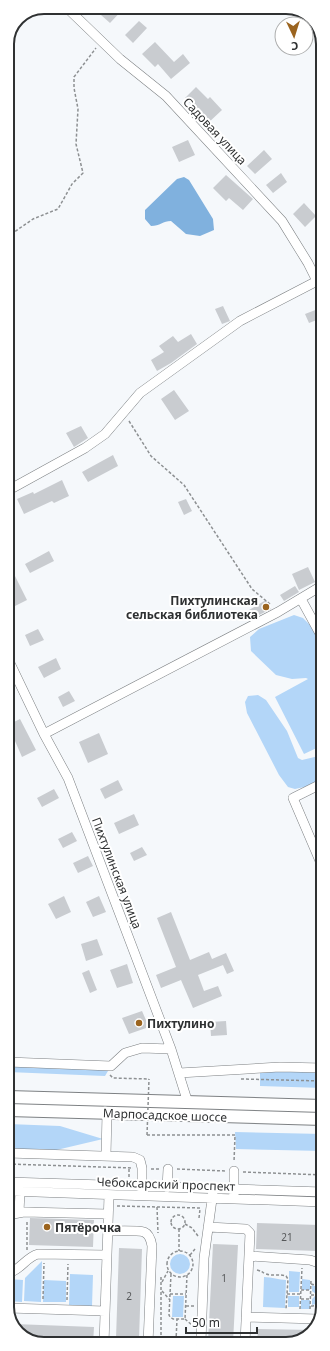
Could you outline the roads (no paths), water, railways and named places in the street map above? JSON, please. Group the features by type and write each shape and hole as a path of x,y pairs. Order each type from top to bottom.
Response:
{"main road":[{"name":"Марпосадское шоссе","path":"14,1097 316,1106"},
{"name":"Марпосадское шоссе","path":"14,1110 316,1119"}],"street":[{"name":"Садовая улица","path":"73,14 120,59 166,96 282,221 316,279"},
{"path":"14,487 85,448 105,434 140,393 240,321 316,282"},
{"path":"44,734 278,612 316,589"},
{"path":"301,599 316,626"},
{"name":"Пихтулинская улица","path":"14,672 44,734 68,778 171,1049 188,1103"},
{"path":"316,786 293,798 316,852"},
{"path":"14,1062 111,1066 125,1053 142,1048 171,1049"},
{"path":"179,1073 280,1068 316,1068"},
{"path":"106,1156 107,1113"},
{"path":"14,1153 133,1157 140,1160 142,1168 142,1191"},
{"path":"168,1169 168,1188"},
{"path":"234,1171 234,1194"},
{"name":"Чебоксарский проспект","path":"14,1182 142,1191 234,1194 316,1201"},
{"name":"Чебоксарский проспект","path":"14,1192 109,1195 168,1188 213,1193"},
{"path":"20,1192 24,1212"},
{"name":"Чебоксарский проспект","path":"234,1194 316,1192"},
{"path":"201,1337 204,1267 213,1193"},
{"path":"104,1337 110,1210 109,1195"},
{"path":"14,1214 24,1212 110,1210"},
{"path":"208,1227 248,1230 250,1235 245,1337"},
{"path":"108,1231 143,1232 148,1235 150,1239 152,1246 148,1337"},
{"path":"14,1271 26,1260 35,1255 44,1253 107,1255"},
{"path":"249,1256 302,1259 316,1262"},
{"path":"14,1308 106,1311"},
{"path":"246,1317 314,1319"}],"place":[{"name":"Пихтулинская сельская библиотека","path":"266,607"},
{"name":"Пихтулино","path":"139,1023"},
{"name":"Пятёрочка","path":"47,1227"}]}
